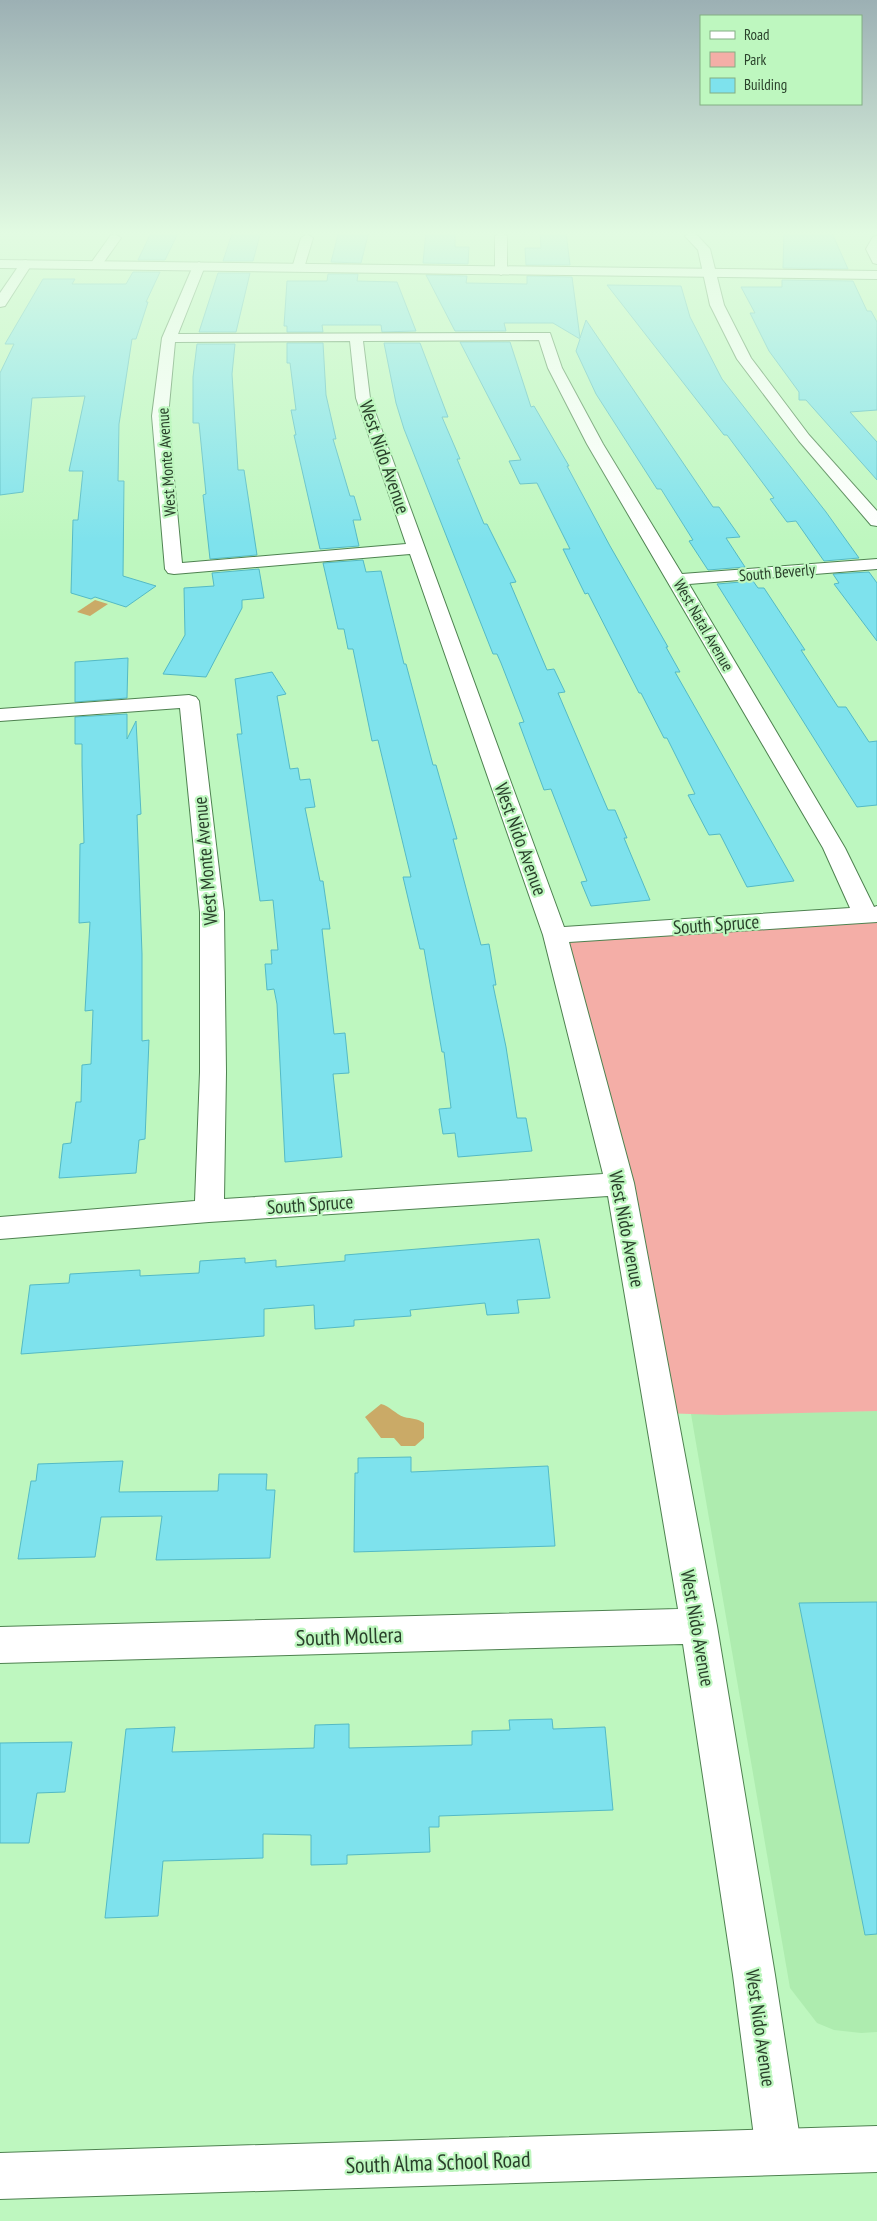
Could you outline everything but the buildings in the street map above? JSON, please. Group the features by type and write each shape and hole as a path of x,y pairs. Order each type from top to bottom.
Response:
{"street":[{"name":"West Monte Avenue","path":"170,335 160,416 174,569 417,548"},
{"path":"732,335 744,358 804,438 877,521"},
{"path":"169,338 356,336"},
{"name":"West Natal Avenue","path":"356,336 545,336 555,368 595,444 677,580 871,914"},
{"name":"West Nido Avenue","path":"356,336 363,398 555,936 620,1184 699,1626 754,1976 779,2152"},
{"name":"South Beverly","path":"677,580 877,564"},
{"name":"West Monte Avenue","path":"0,715 189,701 212,912 212,1185 209,1211"},
{"name":"South Spruce","path":"555,936 871,914"},
{"name":"South Spruce","path":"0,1228 209,1211 620,1184"},
{"name":"South Mollera","path":"0,1645 699,1626"},
{"name":"South Alma School Road","path":"0,2176 877,2149"}],"shaded area":[{"path":"95,600 108,604 90,616 77,612"},
{"path":"381,1404 401,1416 417,1419 424,1423 424,1438 415,1446 401,1446 394,1438 381,1438 365,1417"},
{"path":"877,1411 877,2032 861,2033 834,2030 817,2023 790,1988 691,1414"}],"green space":[{"path":"877,914 877,1411 720,1415 661,1413 555,935"}]}
